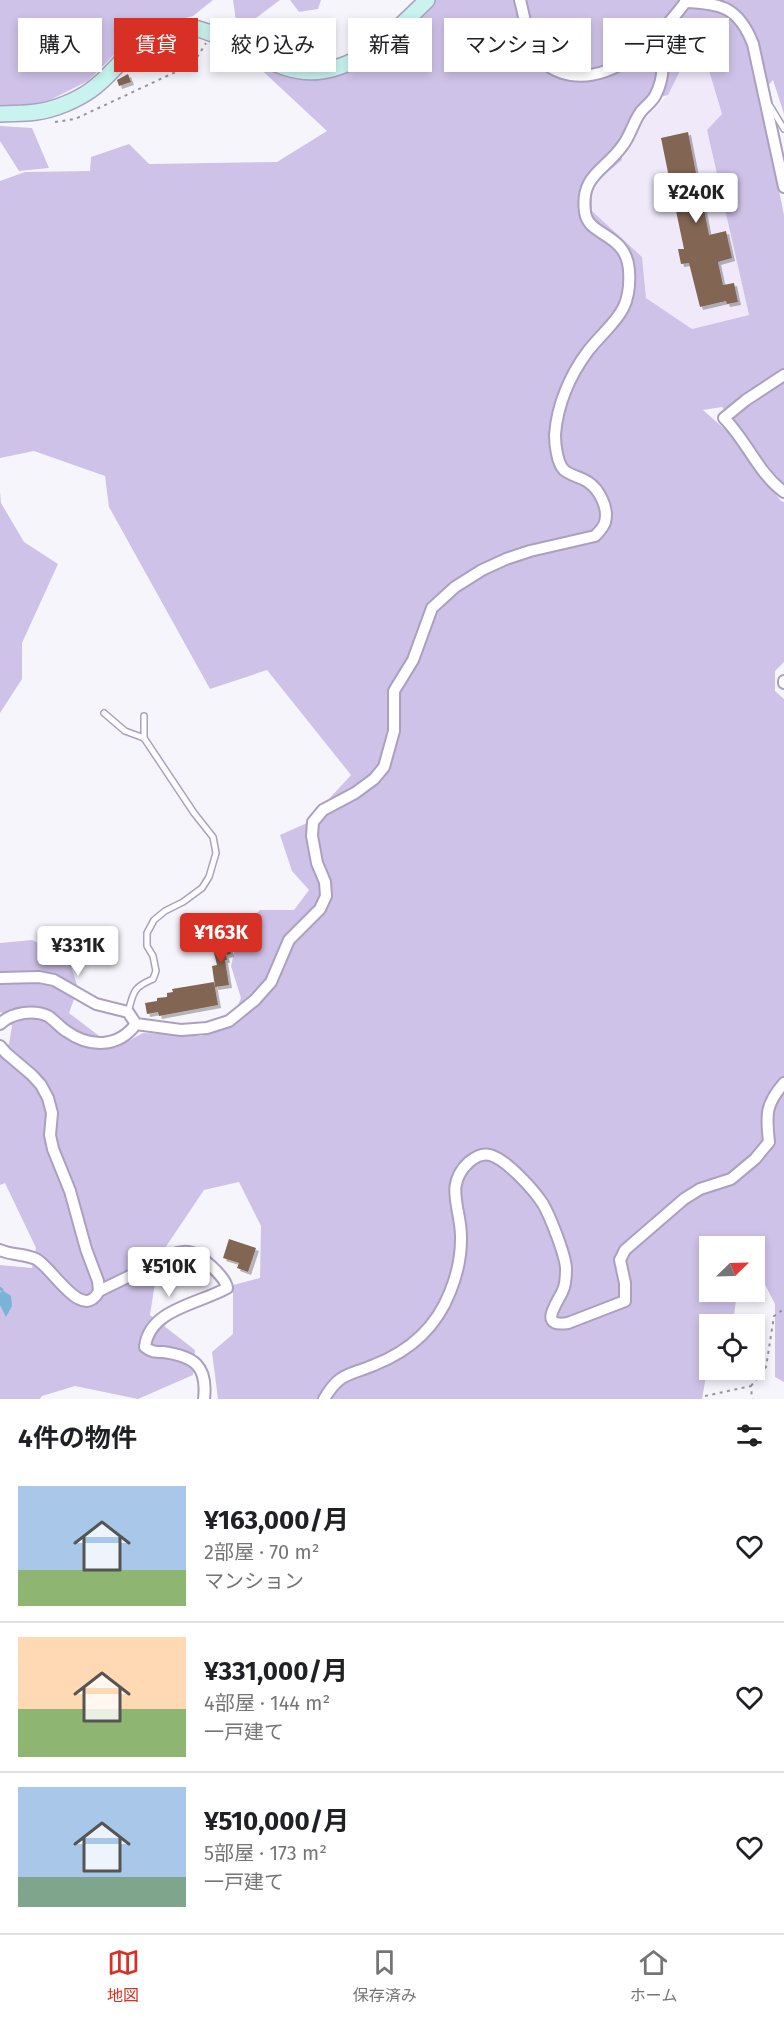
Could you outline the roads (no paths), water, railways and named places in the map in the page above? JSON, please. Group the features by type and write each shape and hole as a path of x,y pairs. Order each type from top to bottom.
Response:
{"street":[{"path":"0,114 37,112 71,100 91,90 132,49 155,33 181,26 198,27 287,68 318,72 352,62 366,54 427,0"},
{"path":"520,0 532,45 546,65 560,73 581,75 603,71"},
{"path":"671,18 686,1 719,5 741,19 753,44 784,187"},
{"path":"0,978 39,977 54,980 96,1004 128,1012 136,1024 181,1030 207,1028 229,1021 255,1000 271,982 280,956 289,940 320,909 326,896 325,882 317,863 313,822 323,810 356,793 374,779 384,766 394,731 394,691 413,660 432,608 454,587 482,570 530,550 595,536 606,520 604,505 597,490 587,481 563,469 555,436 560,408 570,380 587,352 620,316 626,306 629,270 626,253 610,237 590,225 585,215 584,198 586,187 593,175 623,145 640,113 654,98 660,85 661,72"},
{"path":"784,375 746,400 724,418 742,439 769,479 784,492"},
{"path":"0,1024 9,1017 31,1013 47,1016 68,1033 84,1041 101,1044 129,1034 136,1024"},
{"path":"0,1046 33,1075 42,1085 48,1098 52,1113 50,1135 52,1149 70,1191 86,1249 98,1281 99,1291 95,1299 88,1302 79,1300 34,1258 0,1250"},
{"path":"324,1399 333,1383 342,1377 393,1357 413,1345 439,1315 450,1293 461,1250 460,1217 454,1196 456,1181 471,1161 478,1156 488,1154 504,1161 541,1202 566,1265 564,1289 551,1310 552,1316 554,1321 561,1324 568,1323 625,1301 625,1283 620,1260 625,1250 684,1199 700,1189 731,1179 755,1159 769,1142 767,1109 784,1083"},
{"path":"99,1291 177,1253 189,1251 220,1275 226,1282 227,1288 161,1318 150,1329 146,1338 145,1347 150,1352 185,1355 195,1362 204,1380 204,1399"}],"lane":[{"path":"765,100 784,129"},
{"path":"104,713 125,731 144,738"},
{"path":"128,1012 133,990 153,979 156,971 153,956 147,946 147,933 154,920 202,888 209,877 216,853 213,837 194,813 144,738 144,716"}],"water":[{"path":"2,1290 11,1296 12,1306 6,1317 0,1305"}]}
